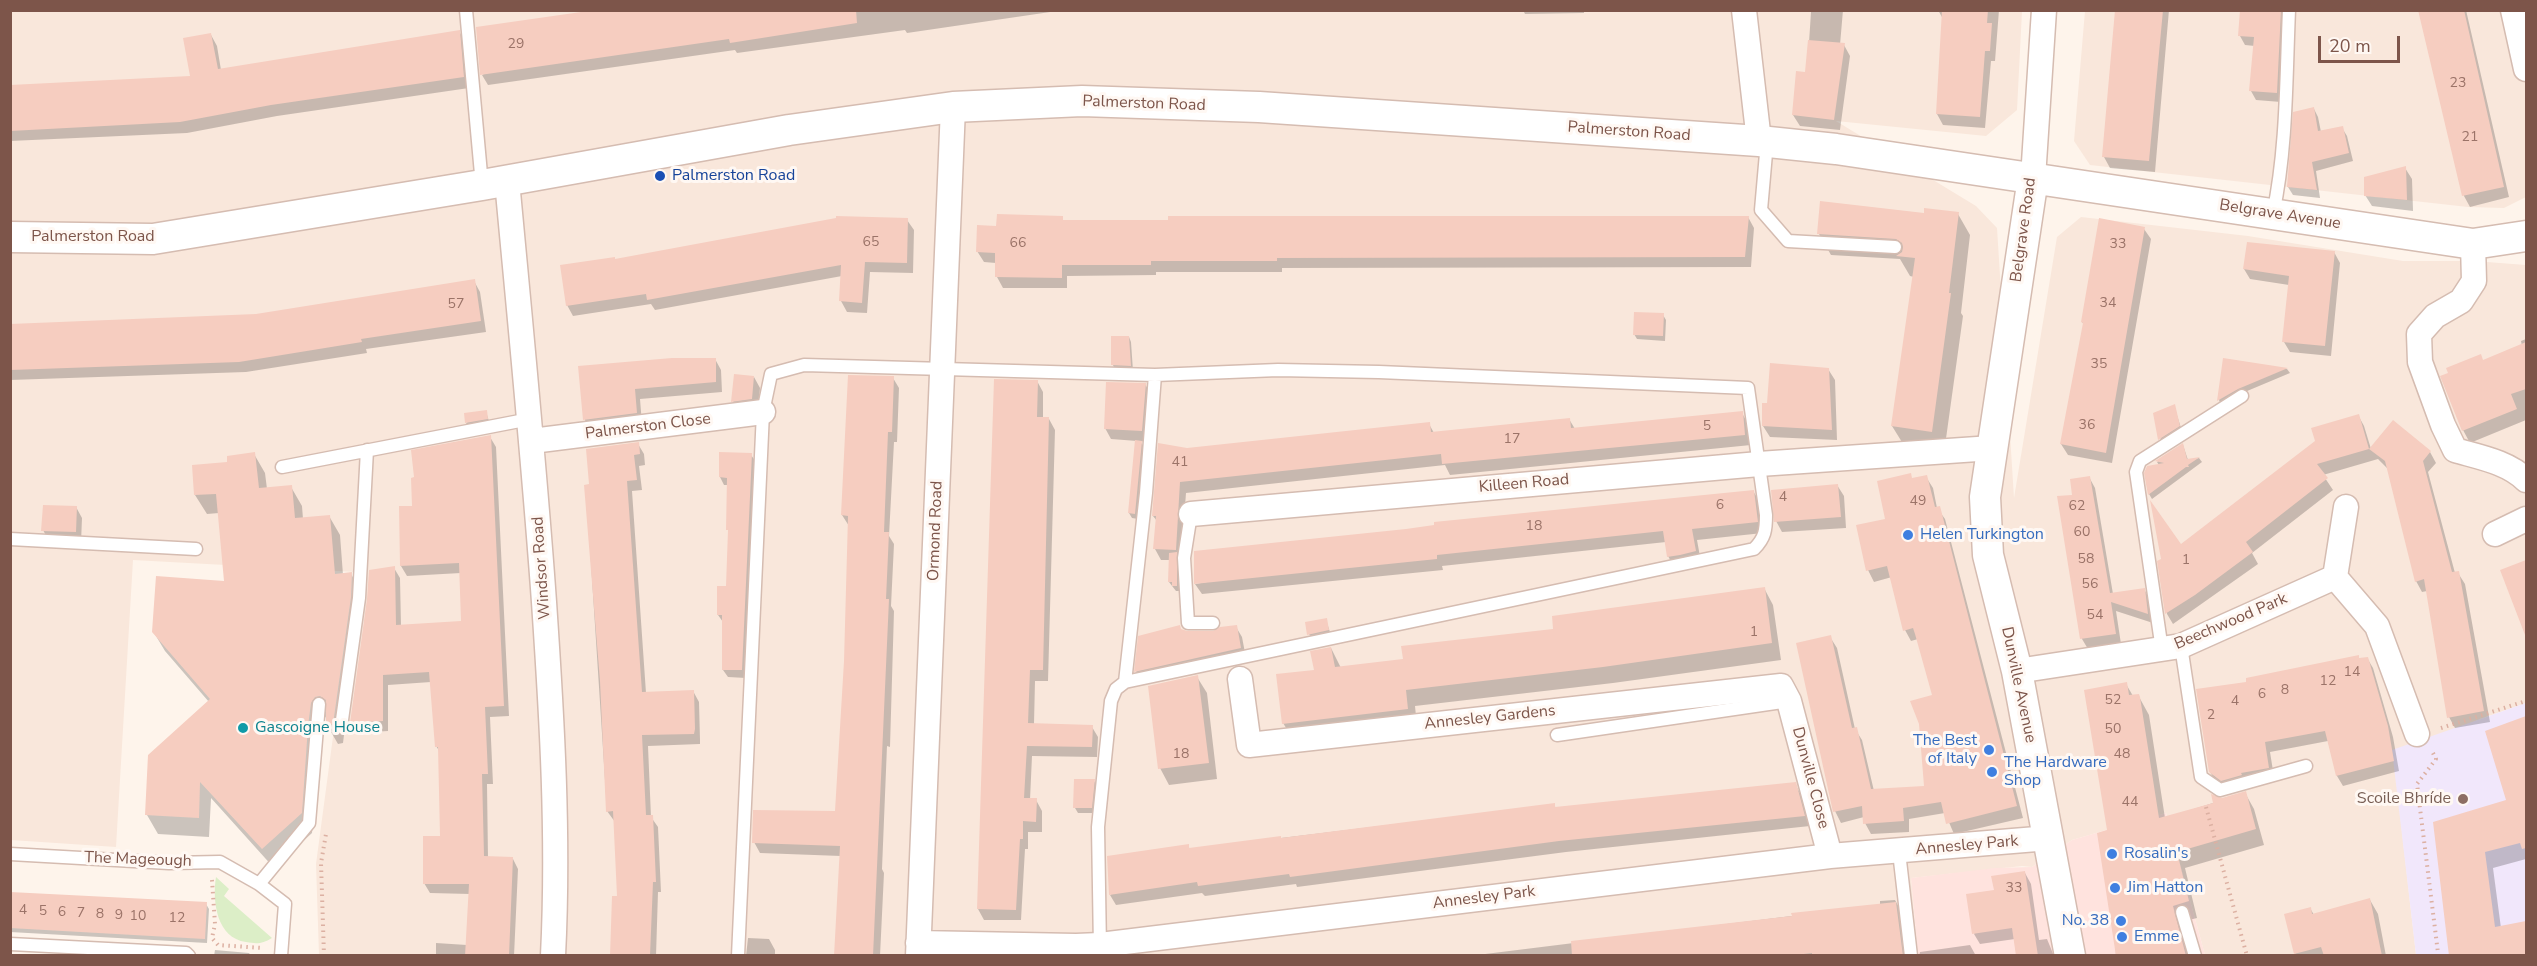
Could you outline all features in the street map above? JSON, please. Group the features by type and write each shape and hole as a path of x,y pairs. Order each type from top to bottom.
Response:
{"street":[{"path":"1744,10 1763,142"},
{"name":"Belgrave Road","path":"1992,448 2033,178 2044,10"},
{"path":"2513,10 2526,69"},
{"name":"Palmerston Road","path":"10,237 153,239 495,183 789,130 952,107 1082,101 1259,107 1763,142 2033,178"},
{"name":"Ormond Road","path":"918,949 952,107"},
{"name":"Belgrave Avenue","path":"2033,178 2474,244 2526,237"},
{"name":"Windsor Road","path":"495,183 531,430 553,731 556,898 554,956"},
{"path":"2474,244 2474,281 2461,301 2435,316 2419,334 2420,362 2443,425 2455,450 2492,461 2520,474 2526,480"},
{"name":"Palmerston Close","path":"531,430 763,412"},
{"name":"Killeen Road","path":"1191,514 1759,464 1992,448"},
{"name":"Dunville Avenue","path":"1992,448 1985,497 1989,555 2017,671 2070,956"},
{"path":"2346,507 2335,577 2377,626 2424,741"},
{"path":"2495,534 2526,519"},
{"name":"Beechwood Park","path":"2017,671 2171,648 2335,577"},
{"name":"Annesley Gardens","path":"1240,679 1249,745 1781,686 1789,701"},
{"name":"Dunville Close","path":"1789,701 1830,856"},
{"name":"Annesley Park","path":"918,949 1076,946 1100,950 1830,856 2049,838"}],"lane":[{"path":"466,10 495,183"},
{"path":"2273,214 2281,152 2289,10"},
{"path":"1763,142 1761,210 1788,241 1894,247"},
{"path":"738,956 763,412 771,374 804,365 1155,375 1311,370 1748,387 1766,530 1762,540 1754,549 1125,682 1116,689 1111,701 1098,827 1100,950"},
{"path":"1125,682 1146,493 1155,375"},
{"path":"2242,396 2140,461 2136,472 2171,648 2201,777 2220,790 2306,766"},
{"path":"282,467 367,450 531,430"},
{"path":"341,727 359,598 367,450"},
{"name":"Killeen Road","path":"1191,514 1184,558 1188,623 1213,623"},
{"path":"10,539 196,549"},
{"path":"1557,735 1789,701"},
{"path":"259,884 309,823 319,704"},
{"path":"1899,852 1911,956"},
{"name":"The Mageough","path":"10,854 169,863 220,862"},
{"path":"220,862 259,884 285,904 282,952"},
{"path":"2182,912 2195,956"},
{"path":"10,944 186,953 189,956"}],"path":[{"path":"2458,724 2526,700"},
{"path":"2424,741 2436,759 2417,784 2438,953"},
{"path":"2206,807 2247,956"},
{"path":"324,956 321,863 326,829"},
{"path":"220,862 212,880 215,924 213,938 218,945 282,952"}],"shaded area":[{"path":"10,11 2022,11 2017,110 1986,136 1836,121 1976,206 1997,228 2014,498 2057,237 2081,217 2248,236 2403,261 2474,261 2526,265 2526,703 2480,719 2394,761 2416,955 2205,955 2166,813 2072,840 2032,867 2022,866 1911,878 1918,955 319,955 316,864 355,572 133,560 116,847 11,840"},
{"path":"2085,11 2526,11 2526,197 2504,208 2468,207 2090,165 2074,141"},
{"name":"Scoile Bhríde","path":"2526,703 2526,935 2519,937 2520,955 2416,955 2392,750"},
{"path":"2166,813 2205,955 1918,955 1911,878 1995,868 2032,867 2072,840"}],"green space":[{"path":"216,877 229,889 224,896 272,938 253,943 236,939 229,934 223,926 216,907"}],"building":[{"path":"595,10 856,10 857,23 730,43 729,39 480,75 476,27"},
{"path":"1942,10 1988,10 1987,23 1992,23 1990,51 1985,51 1980,117 1936,114"},
{"path":"2115,10 2163,10 2149,161 2102,157"},
{"path":"2240,10 2281,10 2277,93 2249,91 2254,37 2238,36"},
{"path":"2418,10 2464,10 2504,187 2462,196"},
{"path":"460,30 464,77 271,105 180,122 10,131 10,85 190,76 183,38 211,33 218,69"},
{"path":"1808,40 1845,43 1834,120 1792,115 1796,71 1805,72"},
{"path":"2314,107 2318,131 2343,126 2349,153 2312,162 2317,190 2287,187 2293,112"},
{"path":"2406,166 2407,200 2364,196 2364,177"},
{"path":"1820,201 1924,213 1924,208 1959,212 1949,293 1951,293 1932,432 1891,426 1915,258 1896,256 1902,252 1903,247 1902,243 1896,239 1817,234"},
{"path":"997,214 1063,216 1063,220 1168,220 1168,216 1749,216 1745,257 1277,258 1277,261 1151,261 1151,265 1062,265 1062,278 995,277 995,253 976,252 977,225 996,226"},
{"path":"836,216 908,218 907,263 865,262 862,303 839,301 841,265 647,300 646,294 566,306 560,265 615,257 615,259 836,218"},
{"path":"2099,218 2145,227 2106,453 2060,444 2083,323 2081,322"},
{"path":"2247,242 2335,251 2325,346 2282,342 2289,276 2243,269"},
{"path":"475,279 481,321 361,339 362,342 239,362 10,370 10,324 256,314"},
{"path":"1634,312 1664,313 1663,336 1633,335"},
{"path":"1111,336 1129,336 1131,366 1111,365"},
{"path":"2526,342 2526,389 2511,394 2517,409 2462,431 2440,376 2448,373 2446,368 2481,354 2483,360"},
{"path":"672,358 716,358 716,382 635,389 637,413 583,420 578,366"},
{"path":"2223,358 2288,368 2238,389 2217,401"},
{"path":"1770,363 1829,368 1832,430 1762,426 1762,403 1767,403"},
{"path":"734,374 754,376 752,399 731,402"},
{"path":"848,375 894,376 892,432 888,432 884,532 889,532 886,599 889,599 873,956 834,956 840,846 752,843 753,810 835,811 844,661 848,516 841,515"},
{"path":"994,379 1038,380 1037,417 1049,417 1043,670 1030,670 1028,723 1093,725 1092,747 1027,746 1024,798 1037,798 1036,822 1023,821 1016,910 977,909"},
{"path":"1106,382 1146,383 1142,431 1104,429"},
{"path":"2175,404 2180,426 2158,440 2153,413"},
{"path":"487,410 488,419 465,423 464,413"},
{"path":"1743,411 1745,435 1442,464 1441,454 1180,482 1176,550 1153,549 1156,516 1152,516 1158,443 1187,448 1430,422 1431,432 1570,418 1571,428"},
{"path":"2359,414 2369,449 2317,464 2328,478 2246,542 2253,552 2165,614 2157,561 2161,559 2150,500 2181,544 2315,441 2311,428"},
{"path":"2393,420 2431,451 2423,461 2452,572 2459,571 2484,711 2447,718 2424,579 2415,582 2385,461 2369,449"},
{"path":"491,435 504,706 485,707 488,774 482,774 484,856 513,857 509,956 465,956 469,884 423,884 423,836 440,836 438,747 435,747 429,672 383,675 383,721 350,723 369,570 395,566 396,625 461,621 459,563 400,566 399,506 412,506 411,478 414,477 411,450"},
{"path":"1135,440 1142,441 1135,514 1128,513"},
{"path":"639,442 640,454 634,455 637,480 627,481 642,692 694,690 695,729 694,734 642,735 646,815 653,815 656,882 653,882 650,956 610,956 612,896 617,896 613,811 606,812 600,681 584,485 589,484 586,449"},
{"path":"2183,443 2187,459 2200,457 2148,495 2144,473 2147,466 2164,463 2155,461"},
{"name":"Gascoigne House","path":"255,452 259,488 292,485 295,518 330,515 335,574 352,572 351,597 333,724 326,725 326,700 320,696 315,697 311,703 308,726 302,813 262,849 200,782 199,818 145,815 148,755 210,699 152,632 156,576 224,581 216,494 194,495 192,465 227,462 227,456"},
{"path":"719,452 752,453 742,670 722,670 722,615 717,615 717,586 726,586 728,530 726,530 727,478 719,477"},
{"path":"1911,473 1912,478 1927,475 1935,507 1940,506 2017,806 1946,824 1941,802 1903,808 1904,821 1863,824 1862,806 1833,812 1796,643 1831,635 1852,728 1857,727 1871,789 1924,786 1919,724 1910,701 1932,695 1913,628 1903,631 1887,566 1866,571 1856,525 1885,519 1877,481"},
{"path":"2090,476 2110,593 2145,588 2148,614 2111,602 2116,634 2080,639 2057,496 2072,495 2070,479"},
{"path":"1838,484 1841,517 1774,522 1771,490"},
{"path":"1754,490 1758,522 1692,529 1696,551 1680,555 1667,557 1663,531 1437,555 1437,559 1194,584 1194,551 1406,529 1434,525 1434,522"},
{"path":"43,505 77,506 76,532 41,531"},
{"path":"1177,552 1177,586 1172,586 1172,582 1168,582 1169,553"},
{"path":"2526,560 2526,635 2525,635 2500,570"},
{"path":"1765,587 1772,643 1603,667 1406,690 1408,709 1282,724 1276,674 1314,670 1310,651 1331,647 1335,667 1403,659 1401,646 1553,629 1552,616"},
{"path":"1327,618 1329,630 1307,635 1305,622"},
{"path":"1180,625 1181,629 1187,631 1213,631 1220,627 1237,625 1241,648 1134,672 1138,636"},
{"path":"2359,655 2359,658 2368,657 2388,726 2394,761 2336,776 2325,731 2265,742 2269,768 2241,773 2242,775 2221,781 2209,772 2196,689 2246,682 2246,678"},
{"path":"1198,675 1209,763 1158,769 1148,686"},
{"path":"2127,682 2129,695 2139,694 2140,697 2159,818 2213,803 2211,794 2222,798 2246,791 2256,829 2177,852 2189,901 2173,906 2186,956 2116,956 2097,833 2107,830 2084,690"},
{"path":"2526,716 2526,848 2522,849 2520,843 2485,852 2495,927 2526,921 2526,956 2449,956 2433,822 2506,800 2485,731"},
{"path":"1074,779 1095,779 1092,808 1073,808"},
{"path":"1796,782 1805,816 1559,841 1290,877 1289,874 1198,886 1197,882 1109,895 1107,856 1189,844 1189,848 1281,836 1281,838 1555,803 1555,807"},
{"path":"2025,871 2038,956 2016,956 2012,928 1972,934 1966,894 1994,890 1991,876"},
{"path":"10,892 207,902 205,939 10,928"},
{"path":"2370,898 2382,956 2324,956 2321,947 2294,954 2284,914 2311,907 2312,914"},
{"path":"1896,902 1903,956 1812,956 1812,953 1787,956 1572,956 1571,941"}],"place":[{"name":"Palmerston Road","path":"660,176"},
{"name":"Helen Turkington","path":"1908,535"},
{"name":"Gascoigne House","path":"243,728"},
{"name":"The Best of Italy","path":"1989,750"},
{"name":"The Hardware Shop","path":"1992,772"},
{"name":"Scoile Bhríde","path":"2463,799"},
{"name":"Rosalin's","path":"2112,854"},
{"name":"Jim Hatton","path":"2115,888"},
{"name":"No. 38","path":"2121,921"},
{"name":"Emme","path":"2122,937"}]}
